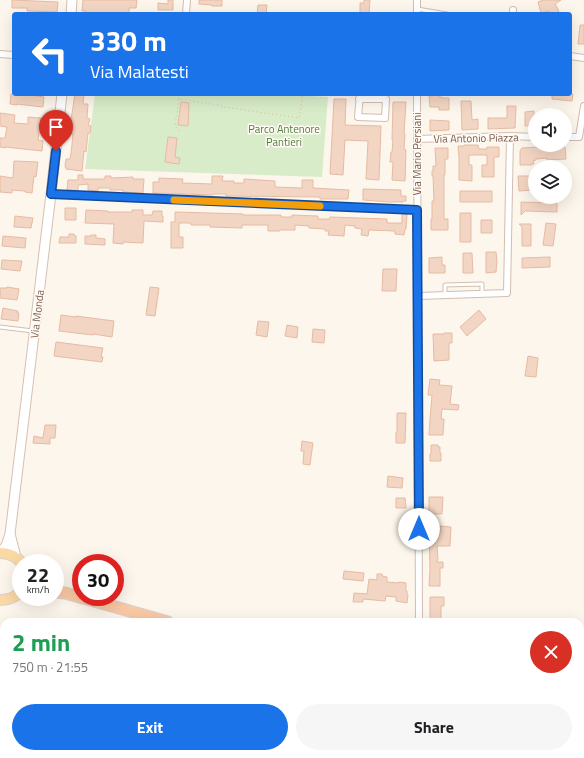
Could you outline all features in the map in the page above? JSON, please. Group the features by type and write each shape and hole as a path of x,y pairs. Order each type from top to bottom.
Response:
{"highway":[{"path":"64,593 154,618"}],"main road":[{"path":"70,12 72,0"},
{"name":"Via Monda","path":"0,552 6,546 10,534 62,96"},
{"name":"Via Monda","path":"10,534 17,554"},
{"path":"0,552 12,555"},
{"path":"1,601 12,598"}],"street":[{"path":"186,12 187,0"},
{"path":"417,0 417,12"},
{"path":"0,54 12,55"},
{"path":"572,56 584,58"},
{"name":"Via Mario Persiani","path":"418,96 419,618"},
{"path":"360,97 386,100 386,118 358,117 360,97"},
{"path":"572,137 579,137 584,106"},
{"path":"418,296 508,293 510,136"},
{"name":"Via Antonio Piazza","path":"417,139 528,137"},
{"path":"51,194 417,210"}],"lane":[{"path":"445,295 445,285 452,284 482,284 482,294"},
{"path":"0,327 35,331"}],"path":[{"path":"179,130 175,125 179,99 299,118 302,96"}],"green space":[{"name":"Parco Antenore Pantieri","path":"95,96 328,97 322,177 85,169"}],"building":[{"path":"12,0 58,2 57,12 27,11 27,8 12,8"},
{"path":"83,0 137,0 136,8 129,8 129,12 82,11"},
{"path":"168,0 173,0 173,10 158,10 158,3 168,4"},
{"path":"199,0 222,0 222,6 199,4"},
{"path":"364,0 370,0 369,12 360,12 360,3 364,3"},
{"path":"543,0 561,0 555,4 559,11 558,12 541,12 538,2"},
{"path":"258,5 267,5 266,12 257,12"},
{"path":"580,25 584,25 584,44 578,44"},
{"path":"11,94 12,96 44,97 43,107 10,104"},
{"path":"573,94 572,101 552,99 552,96 572,96"},
{"path":"75,96 84,96 83,104 88,104 87,118 90,119 88,125 91,126 90,133 88,133 86,152 84,151 82,171 66,169 65,167 66,159 70,159 71,154 73,134 69,133"},
{"path":"429,96 449,98 449,110 439,110 439,107 430,107"},
{"path":"334,99 346,99 345,125 381,126 379,180 366,179 368,141 345,140 343,175 330,174"},
{"path":"461,101 471,101 472,120 478,119 478,129 462,130"},
{"path":"181,102 189,103 188,126 178,125"},
{"path":"393,102 406,102 404,134 404,149 406,150 405,181 392,180 393,162 390,162 393,140"},
{"path":"507,106 516,106 515,128 488,129 488,118 507,118"},
{"path":"525,112 528,112 528,126 525,126"},
{"path":"0,113 15,115 14,123 28,124 28,117 41,118 38,140 43,141 42,151 0,147 0,138 5,138 7,127 0,126"},
{"path":"430,120 449,121 449,130 430,131"},
{"path":"168,137 177,138 175,157 180,158 179,164 165,162"},
{"path":"478,145 479,149 499,147 499,157 494,157 494,177 482,177 482,165 487,165 487,155 469,155 469,165 472,165 472,181 459,180 458,146"},
{"path":"435,148 448,148 448,159 445,159 444,175 444,219 448,219 448,230 431,230 432,201 434,201 432,171 433,166 436,166"},
{"path":"522,148 528,148 528,152 565,152 566,159 547,160 547,158 528,160 528,165 520,165 520,151"},
{"path":"14,161 38,162 36,177 34,176 32,193 12,190 12,193 0,192 0,176 13,178"},
{"path":"78,175 83,175 83,179 105,179 105,176 111,176 111,178 133,177 133,179 144,179 143,193 123,192 123,190 110,190 110,188 98,188 98,191 88,190 88,184 78,185 78,191 67,190 68,180 78,180"},
{"path":"212,176 223,176 222,181 234,181 234,183 244,183 244,179 275,181 275,187 302,188 302,180 313,180 313,188 349,190 348,199 320,199 320,197 226,196 226,194 153,193 153,182 159,182 159,178 183,179 182,183 212,184"},
{"path":"518,176 528,176 528,190 519,191"},
{"path":"363,189 401,190 401,196 406,196 406,201 390,202 363,200"},
{"path":"460,191 492,191 492,202 460,202"},
{"path":"521,202 528,202 528,204 557,204 557,212 525,211 521,215"},
{"path":"65,208 76,208 76,220 65,220"},
{"path":"86,210 132,212 132,210 143,210 143,215 152,215 153,211 162,211 163,222 144,221 143,243 113,243 114,224 85,223"},
{"path":"175,212 281,215 281,217 292,217 292,215 318,216 318,219 330,219 330,217 387,219 387,223 402,223 402,214 407,214 404,235 395,234 395,231 369,230 368,236 361,235 362,229 355,228 355,226 345,225 344,236 328,235 329,231 325,231 325,229 309,228 309,226 295,225 295,230 268,231 268,225 242,225 242,228 210,227 210,225 191,225 191,223 179,223 179,237 183,237 183,248 171,248 171,222 175,222"},
{"path":"460,213 471,213 471,242 460,242"},
{"path":"15,216 33,218 31,228 14,227"},
{"path":"481,220 492,220 492,233 481,233"},
{"path":"546,223 556,224 553,246 543,245"},
{"path":"519,224 531,224 531,246 522,246 522,227"},
{"path":"69,234 74,234 76,236 76,243 59,243 60,237 69,237"},
{"path":"96,235 96,238 105,239 105,245 85,244 85,236"},
{"path":"3,236 26,238 25,248 2,246"},
{"path":"486,252 496,252 496,272 486,273"},
{"path":"463,253 472,253 473,273 463,273"},
{"path":"442,257 442,265 445,265 445,273 429,273 429,258"},
{"path":"550,257 550,267 522,268 522,258"},
{"path":"2,260 22,261 20,271 1,269"},
{"path":"383,269 397,269 396,291 382,291"},
{"path":"7,287 19,289 17,300 0,298 0,288"},
{"path":"150,287 159,288 155,316 146,315"},
{"path":"3,308 18,311 18,321 1,319"},
{"path":"479,310 486,319 467,336 460,327"},
{"path":"61,315 114,321 112,337 59,331"},
{"path":"258,321 269,322 267,337 256,335"},
{"path":"287,325 298,327 297,338 285,336"},
{"path":"313,329 325,330 324,343 312,342"},
{"path":"452,333 452,343 449,343 449,360 434,361 433,334"},
{"path":"56,342 103,348 101,357 103,357 102,362 54,356"},
{"path":"528,356 538,358 536,377 525,376"},
{"path":"430,379 440,380 439,385 452,386 450,404 459,405 458,410 442,409 441,419 444,419 443,435 429,435 432,395 428,395"},
{"path":"397,413 406,413 405,443 396,443"},
{"path":"45,425 56,425 55,438 50,438 50,444 33,443 34,436 43,438"},
{"path":"302,441 313,443 310,465 303,464 304,451 301,451"},
{"path":"431,445 438,445 438,447 440,447 441,461 430,461"},
{"path":"388,476 403,478 402,488 387,487"},
{"path":"429,497 443,497 442,514 429,514"},
{"path":"396,498 405,498 406,508 396,508"},
{"path":"440,526 451,527 450,546 437,546 438,560 436,562 443,562 443,568 440,568 440,586 429,586 429,532 440,532"},
{"path":"344,571 364,573 363,581 343,579"},
{"path":"377,574 382,574 382,576 387,577 387,582 406,583 406,591 408,595 407,603 396,601 396,597 386,596 385,601 363,599 363,602 353,602 354,593 367,594 369,579 377,580"},
{"path":"430,597 444,597 444,606 441,606 441,618 430,618"}],"slow traffic":[{"path":"174,200 320,206"}],"route":[{"path":"56,151 51,194 417,210 419,529"}]}
